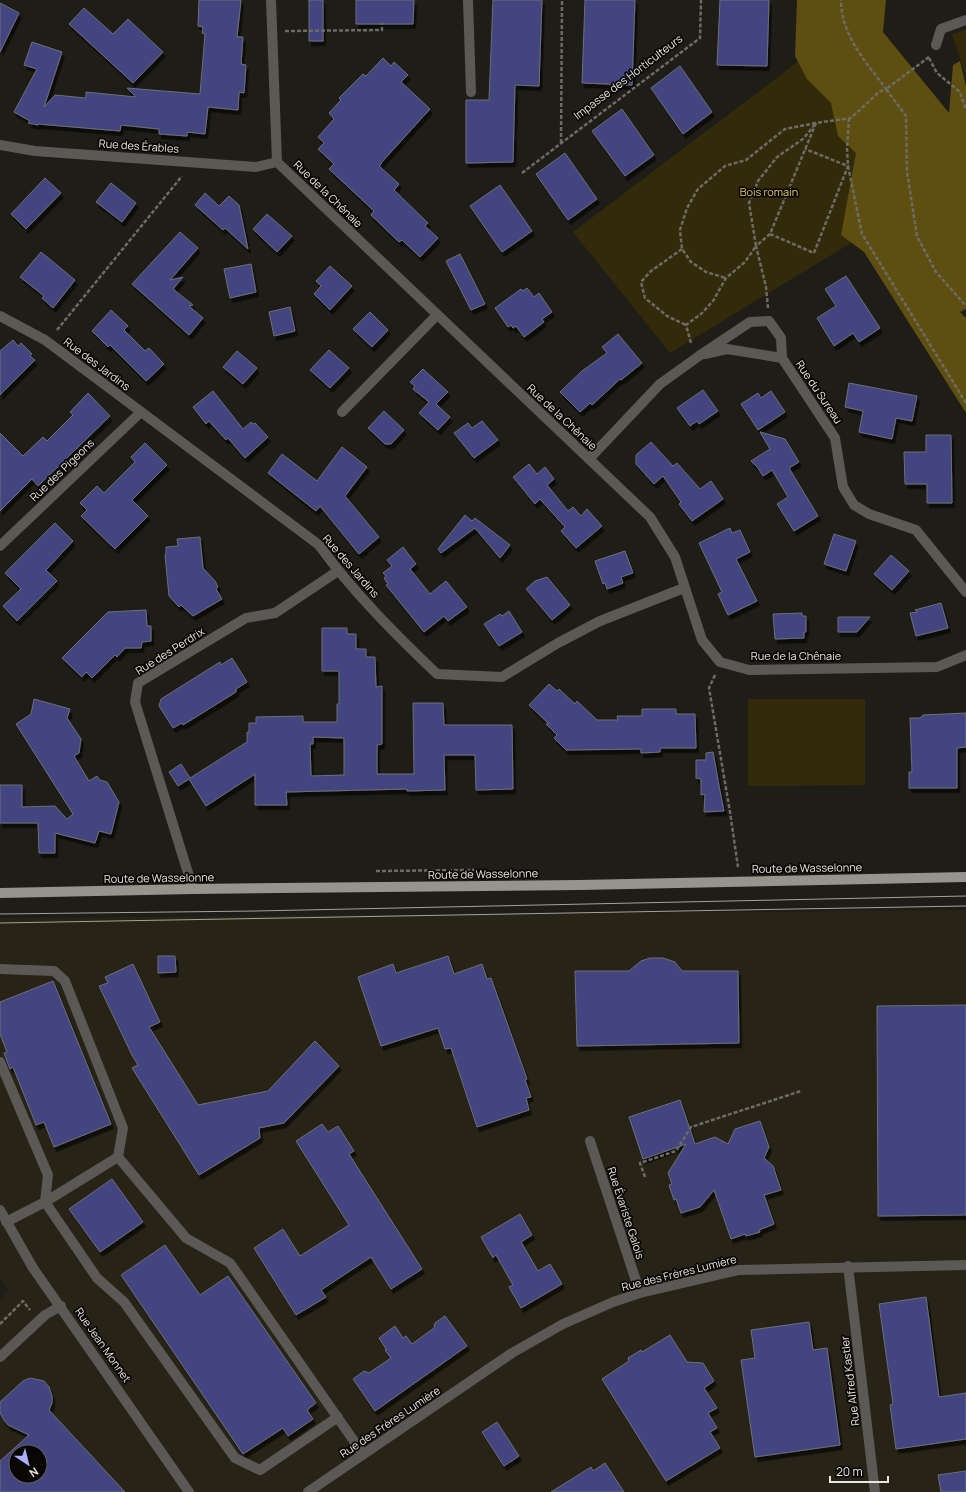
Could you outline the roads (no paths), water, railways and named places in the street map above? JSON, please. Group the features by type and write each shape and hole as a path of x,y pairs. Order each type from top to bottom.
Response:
{"main road":[{"name":"Route de Wasselonne","path":"0,893 193,889 587,885 966,877"}],"street":[{"name":"Rue de la Chênaie","path":"271,0 277,162 564,437 650,517 675,557 702,640 720,662 749,670 937,667 966,655"},
{"path":"468,0 471,92"},
{"path":"936,45 941,29 966,20"},
{"name":"Rue des Érables","path":"0,145 35,151 256,167 277,162"},
{"path":"342,412 437,315"},
{"name":"Rue des Jardins","path":"0,316 48,342 319,545 338,571 398,637 437,674 502,677 558,643 600,621 684,588"},
{"name":"Rue du Sureau","path":"589,459 660,384 750,322 769,321 781,338 782,358 835,438 843,487 854,505 869,514 916,530 966,592"},
{"name":"Rue du Sureau","path":"699,356 727,349 782,358"},
{"name":"Rue des Pigeons","path":"0,546 141,412"},
{"name":"Rue des Perdrix","path":"193,889 135,702 138,683 246,618 275,613 338,571"},
{"path":"0,969 54,971 65,981 122,1128 118,1157 186,1238 230,1263 363,1454"},
{"path":"0,1062 48,1175 44,1202 97,1278 124,1302 235,1458 260,1470 338,1417"},
{"name":"Rue Évariste Galois","path":"590,1141 640,1293"},
{"path":"6,1222 44,1202 118,1157"},
{"name":"Rue Jean Monnet","path":"0,1210 33,1268 190,1492"},
{"name":"Rue des Frères Lumière","path":"308,1492 512,1353 563,1324 613,1302 640,1293 738,1270 848,1266 966,1265"},
{"name":"Rue Alfred Kastler","path":"848,1266 875,1492"},
{"path":"0,1357 45,1315 61,1306"}],"tram line":[{"path":"0,914 256,911 966,896"},
{"path":"0,923 966,906"}],"park label":[{"name":"Bois romain","path":"769,192"}]}
